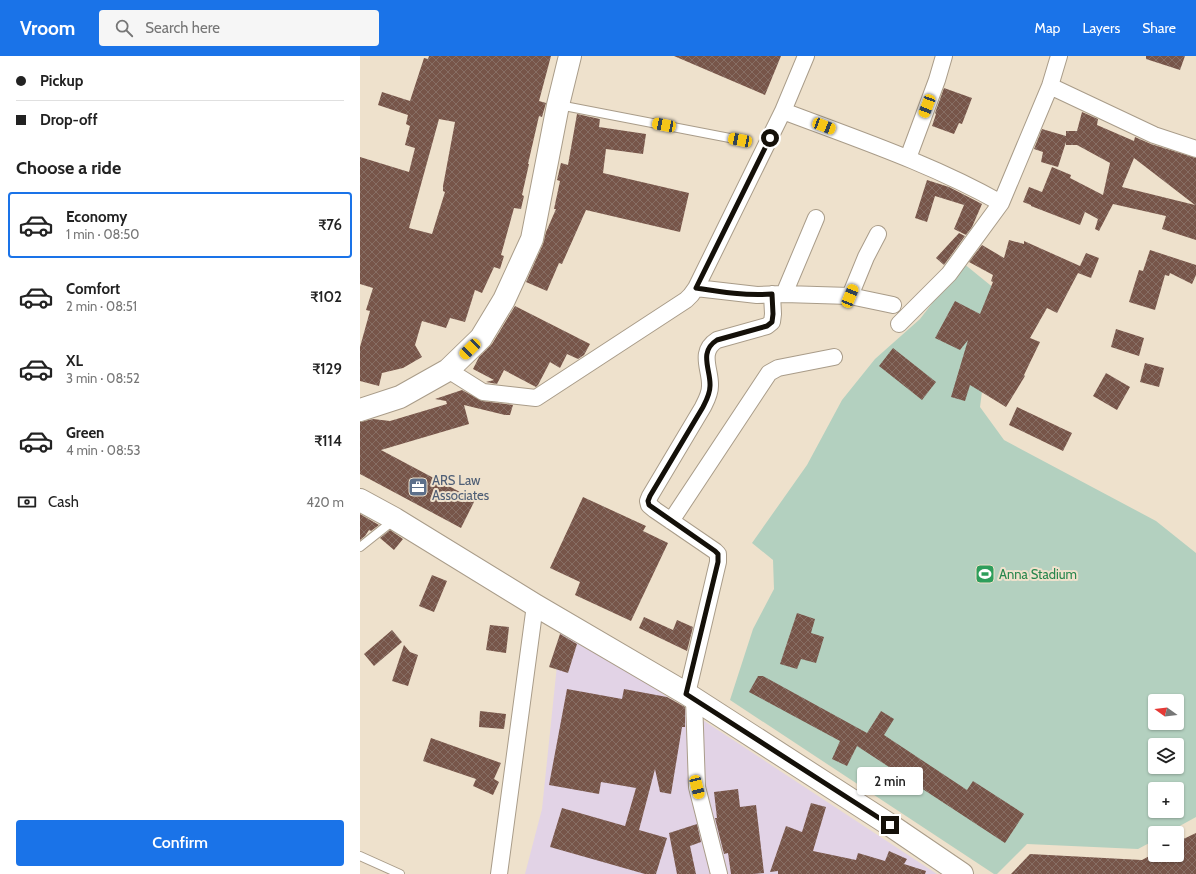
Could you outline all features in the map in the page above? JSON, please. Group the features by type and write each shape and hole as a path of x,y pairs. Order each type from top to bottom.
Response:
{"main road":[{"path":"360,410 400,397 448,370 482,338 504,300 532,239 558,105 570,56"},
{"path":"360,500 395,519 535,605 690,697 890,825 962,874"}],"street":[{"path":"448,370 483,392 536,398 692,295 783,111 806,56"},
{"path":"908,158 937,80 944,56"},
{"path":"899,324 949,274 1002,203 1050,86 1059,56"},
{"path":"1050,86 1154,135 1196,149"},
{"path":"783,111 908,158 971,186 1002,203"},
{"path":"719,874 697,787 690,697 718,562 718,554 649,505 648,501 709,395 711,386 707,356 711,344 717,340 767,326 772,322 778,294 816,218"},
{"path":"850,296 864,262 878,234"},
{"path":"696,288 757,295 778,294 850,296 893,305"},
{"path":"671,521 769,373 778,368 834,357"},
{"path":"499,874 535,605"}],"lane":[{"path":"558,105 740,140"},
{"path":"360,547 395,519"},
{"path":"360,856 400,874"}],"shaded area":[{"path":"561,627 937,874 525,874 542,809"}],"green space":[{"name":"Anna Stadium","path":"963,263 995,289 980,407 1004,440 1156,521 1196,553 1196,817 1180,826 1148,826 1148,844 1138,849 1027,844 997,874 994,874 730,700 753,629 774,589 773,560 752,543 807,465 842,400 875,359 920,319"}],"building":[{"path":"429,56 551,56 539,101 546,103 542,117 539,116 522,195 524,196 521,209 514,208 501,255 504,256 500,269 494,267 482,293 475,290 465,322 450,318 446,328 422,321 415,345 422,357 403,368 382,373 379,386 360,381 360,347 370,311 366,310 373,288 360,284 360,157 409,172 415,148 405,145 410,126 406,124 408,115 378,105 382,92 410,101 424,58 428,59","holes":["439,119 455,122 443,186 443,191 445,192 432,234 409,228"]},
{"path":"674,56 781,56 765,95"},
{"path":"1146,56 1185,56 1180,70 1146,59"},
{"path":"944,88 972,98 962,124 959,123 954,134 932,126"},
{"path":"1082,112 1098,119 1097,125 1134,141 1135,137 1151,144 1196,158 1196,240 1162,229 1166,216 1113,204 1099,231 1095,229 1098,219 1085,212 1080,225 1023,202 1029,187 1042,192 1052,167 1071,175 1070,178 1103,195 1110,163 1077,145 1066,145 1066,142 1058,167 1041,162 1043,152 1034,149 1042,129 1066,136 1066,131 1077,131","holes":["1134,158 1195,205 1122,187"]},
{"path":"577,114 600,119 599,127 646,134 643,154 606,149 603,173 689,193 680,232 586,210 562,264 559,263 547,291 526,282 543,244 546,232 556,209 554,209 560,181 557,180 561,163 568,165"},
{"path":"927,180 949,187 982,204 972,227 966,235 954,229 964,205 935,196 927,222 915,218"},
{"path":"959,233 965,236 944,265 936,258"},
{"path":"1009,240 1024,244 1024,241 1080,266 1086,253 1099,258 1091,278 1078,273 1057,313 1047,308 1030,338 1040,342 1024,375 1025,376 1006,407 970,385 965,401 951,397 968,340 960,350 935,338 955,301 980,314 993,282 991,281 993,275 969,262 982,245 1004,258"},
{"path":"1150,250 1196,265 1196,275 1192,284 1170,273 1169,276 1165,275 1155,310 1129,302 1139,270 1143,271"},
{"path":"515,306 590,344 584,355 578,359 567,354 560,368 550,362 536,387 504,370 497,384 486,382 494,380 473,369 479,357 492,344"},
{"path":"1116,329 1144,338 1139,356 1111,347"},
{"path":"893,348 936,382 922,400 879,366"},
{"path":"1145,363 1164,368 1159,387 1140,382"},
{"path":"1106,373 1130,387 1117,410 1093,396"},
{"path":"462,390 482,401 513,405 510,415 464,405 469,424 381,450 475,500 461,528 360,474 360,422 373,419 390,421 447,404 446,401 435,399"},
{"path":"1017,407 1072,433 1063,451 1009,425"},
{"path":"583,497 646,526 643,531 668,543 631,621 575,595 580,582 550,568"},
{"path":"360,514 379,525 371,531 369,530 360,540"},
{"path":"390,530 403,539 394,550 380,538"},
{"path":"432,575 447,581 434,612 419,606"},
{"path":"797,613 815,619 811,633 824,637 816,663 801,659 797,669 780,664"},
{"path":"644,617 673,630 677,620 693,627 687,651 639,628"},
{"path":"490,625 509,627 506,653 486,650"},
{"path":"392,630 402,642 374,666 364,654"},
{"path":"560,634 577,644 568,673 549,667"},
{"path":"404,645 410,652 418,655 408,686 392,681"},
{"path":"758,676 763,676 867,733 881,711 894,719 884,735 967,790 973,781 1024,814 1005,843 857,746 847,766 832,759 840,741 749,692"},
{"path":"567,689 622,699 624,689 667,697 685,707 685,727 682,727 671,794 660,792 655,769 639,830 667,838 656,874 645,874 550,847 562,808 625,826 636,788 601,782 599,794 549,785"},
{"path":"480,711 506,714 504,729 479,727"},
{"path":"431,738 501,763 494,779 499,782 493,795 473,786 476,779 423,761"},
{"path":"738,789 740,807 756,805 764,873 731,874 728,853 724,854 715,818 717,818 714,792"},
{"path":"811,803 826,807 813,851 856,860 858,853 885,861 889,851 907,859 904,864 926,871 925,874 778,874 778,871 770,872 786,826 802,832"},
{"path":"697,824 701,842 690,846 696,874 677,874 669,833"},
{"path":"1196,833 1196,874 1011,874 1030,854 1142,860 1148,857 1148,862 1184,862 1184,839"}],"place":[{"name":"ARS Law Associates","path":"418,487"},
{"name":"Anna Stadium","path":"985,574"}],"route":[{"path":"770,138 696,288 740,294 772,294 772,322 767,326 717,340 711,344 707,356 711,386 709,395 648,501 649,505 655,510 718,554 718,562 686,694 890,825"}]}
